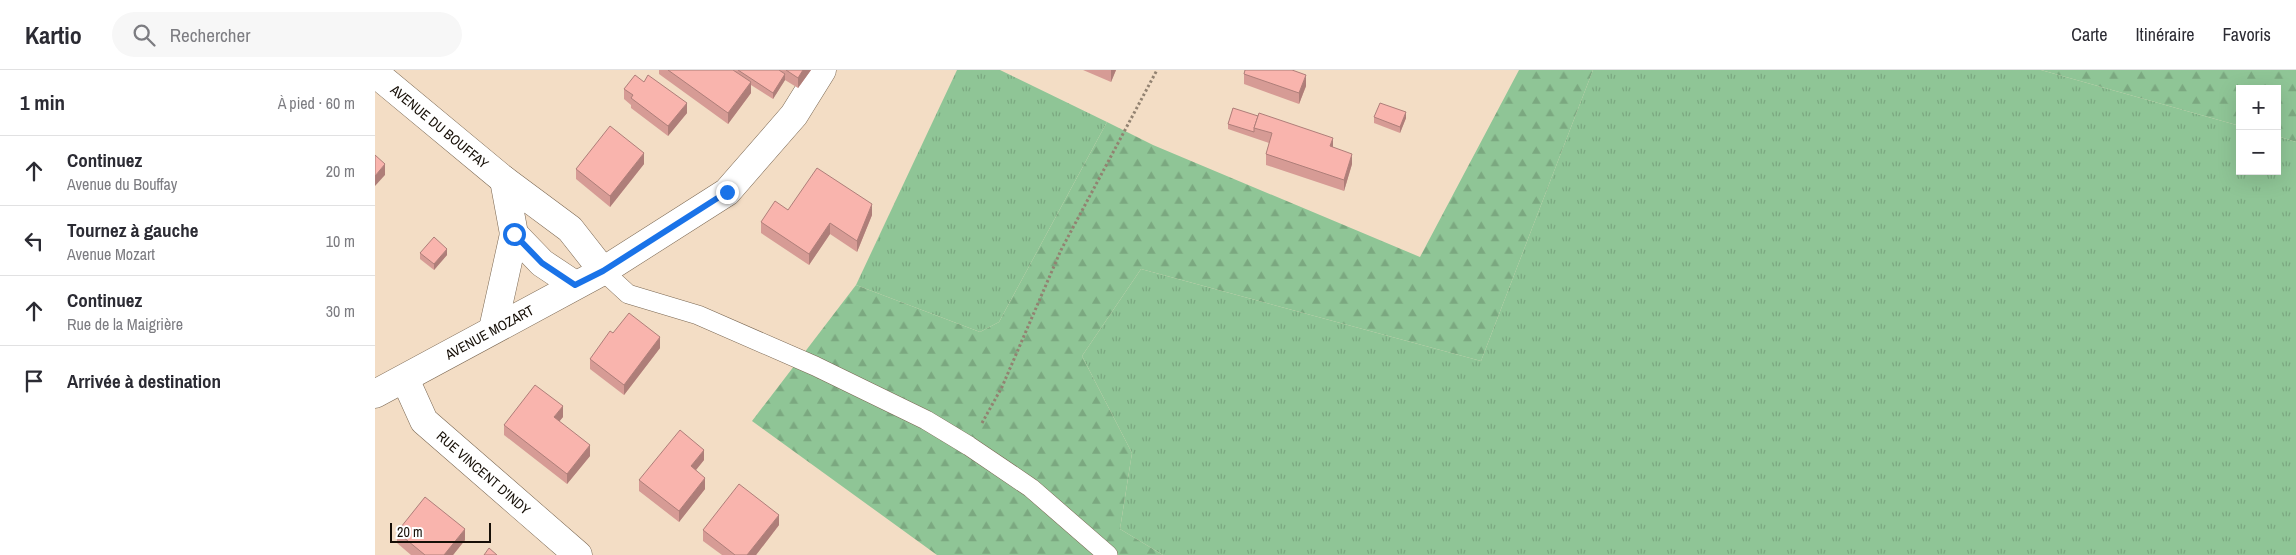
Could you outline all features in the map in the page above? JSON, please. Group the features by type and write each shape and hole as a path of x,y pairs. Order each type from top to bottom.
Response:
{"street":[{"name":"AVENUE MOZART","path":"375,394 603,271 727,192 794,116 822,70"},
{"name":"AVENUE DU BOUFFAY","path":"375,73 504,180 570,229 603,271"},
{"path":"493,329 514,234 504,180"},
{"path":"514,234 542,263 575,285"},
{"name":"RUE VINCENT D'INDY","path":"405,379 424,421 577,555"}],"lane":[{"path":"603,271 628,294 699,315 815,366 926,420 969,446 1031,488 1108,555"}],"path":[{"path":"969,446 1002,387 1061,250 1157,70"}],"green space":[{"path":"957,70 1000,70 1107,122 999,322 980,332 856,285"},
{"path":"1519,70 1593,70 1481,361 1141,269 1082,356 1132,453 1120,529 1163,555 937,555 752,421 856,285 980,332 999,322 1107,122 1153,145 1420,257"},
{"path":"1593,70 2041,70 2236,125 2236,175 2281,175 2281,137 2296,142 2296,555 1163,555 1120,529 1132,453 1082,356 1141,269 1481,361"},
{"path":"2041,70 2296,70 2296,142 2281,137 2281,85 2236,85 2236,125"}],"building":[{"path":"668,70 733,70 751,82 728,113"},
{"path":"738,70 779,70 785,74 773,93"},
{"path":"786,70 803,70 798,78"},
{"path":"1245,70 1292,70 1306,75 1299,93 1244,74"},
{"path":"635,75 644,82 648,75 687,103 668,126 631,98 633,95 624,89"},
{"path":"1380,103 1406,112 1400,127 1374,117"},
{"path":"1233,108 1258,116 1254,132 1228,124"},
{"path":"1259,113 1333,138 1330,146 1352,154 1344,180 1266,154 1272,133 1254,128"},
{"path":"610,126 644,153 610,196 576,169"},
{"path":"375,155 385,164 375,176"},
{"path":"817,168 872,204 857,241 830,223 809,254 761,222 775,201 788,210"},
{"path":"434,237 447,249 434,264 420,253"},
{"path":"629,313 660,337 624,385 590,359 610,331 613,333"},
{"path":"535,385 563,406 554,417 590,445 567,474 504,425"},
{"path":"680,430 704,450 691,466 705,478 679,511 639,480"},
{"path":"739,484 779,515 747,555 735,555 703,530"},
{"path":"425,497 465,529 444,555 425,555 397,532"},
{"path":"489,548 497,555 484,555"}],"route":[{"path":"514,234 542,263 575,285 603,271 727,192"}]}
